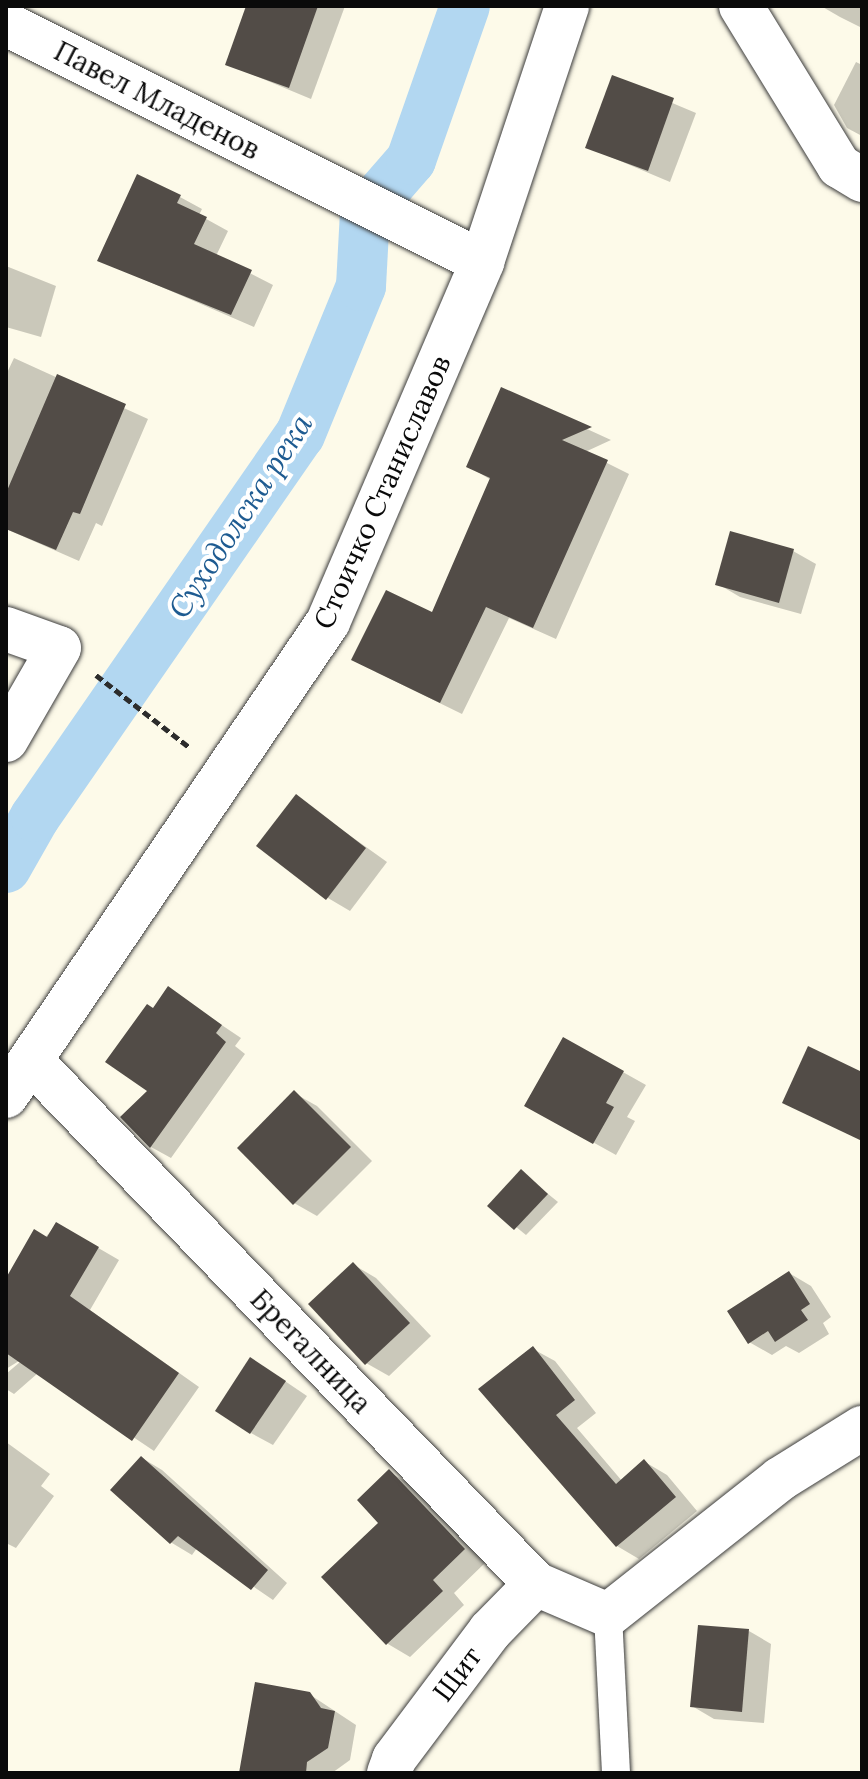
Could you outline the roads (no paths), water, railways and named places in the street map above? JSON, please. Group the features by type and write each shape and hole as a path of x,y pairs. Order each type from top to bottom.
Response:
{"street":[{"name":"Стоичко Станиславов","path":"19,1079 328,622 482,262 567,6"},
{"path":"741,6 839,166 862,180"},
{"name":"Павел Младенов","path":"6,24 482,262"},
{"path":"6,629 59,648 6,740"},
{"name":"Брегалница","path":"19,1079 536,1584 608,1615"},
{"path":"608,1615 780,1479 862,1428"},
{"name":"Щит","path":"389,1773 394,1759 490,1631 536,1584"}],"lane":[{"path":"608,1615 616,1773"}],"waterway":[{"name":"Суходолска река","path":"6,868 35,817 300,435 361,286 365,213 411,160 465,6"}]}
